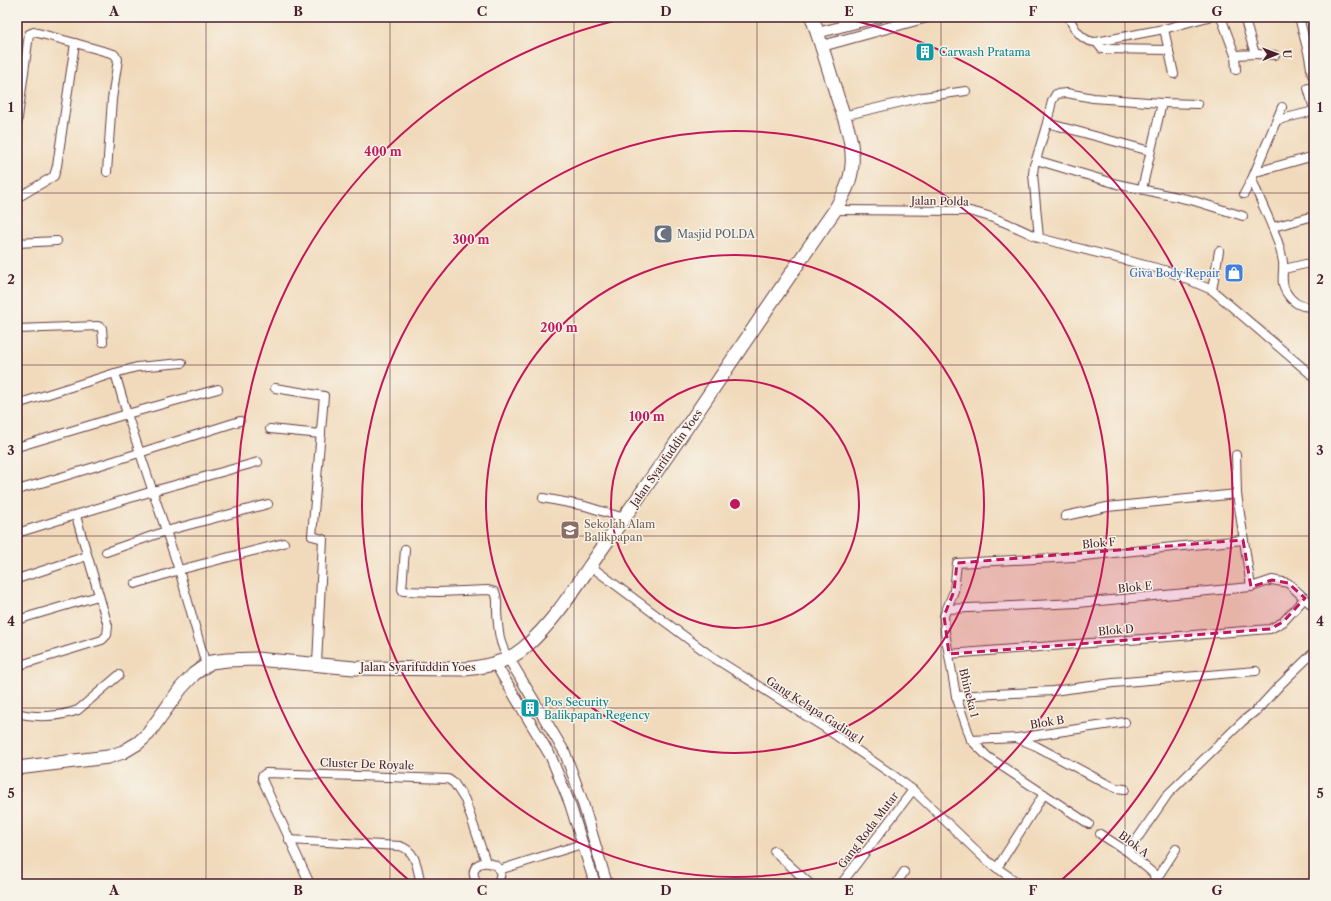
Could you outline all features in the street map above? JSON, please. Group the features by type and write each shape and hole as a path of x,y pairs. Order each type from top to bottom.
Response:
{"highway":[{"name":"Jalan Syarifuddin Yoes","path":"17,768 108,757 123,752 138,743 148,734 181,688 211,662 256,659 354,668 465,669 495,663 523,649 537,636 569,598 589,565 624,518 693,419 844,195 850,179 852,163 851,148 843,116 812,17"}],"street":[{"path":"817,33 842,22 879,17"},
{"path":"822,46 900,21 927,17"},
{"path":"1069,17 1085,41 1096,42 1164,29 1194,19 1208,17"},
{"path":"1221,17 1235,55 1236,70"},
{"path":"1244,17 1255,54"},
{"path":"1299,17 1312,56 1312,75"},
{"path":"1164,29 1174,74"},
{"path":"17,125 29,34 34,32 114,54 118,59 112,99 107,172"},
{"path":"1096,42 1102,49 1169,50"},
{"path":"17,198 54,176 58,166 75,43"},
{"path":"1235,55 1275,55"},
{"path":"1278,120 1314,110 1308,88"},
{"path":"843,116 923,97 966,91"},
{"path":"1039,238 1033,174 1034,165 1056,94 1067,93 1093,98 1198,104"},
{"path":"1142,189 1162,103"},
{"path":"1244,194 1254,176 1282,107"},
{"path":"1047,123 1150,150"},
{"path":"1254,176 1314,156"},
{"path":"1036,160 1118,184 1191,200 1243,216"},
{"path":"1254,176 1260,202 1273,227 1281,250 1284,269 1282,284 1286,292 1297,304 1305,307 1314,306"},
{"name":"Jalan Polda","path":"835,210 969,211 1008,223 1039,238 1168,271 1212,290 1314,377"},
{"path":"1273,227 1314,216"},
{"path":"17,243 57,241"},
{"path":"1212,290 1219,251"},
{"path":"1284,269 1314,262"},
{"path":"17,329 98,326 102,328 104,342"},
{"path":"17,404 137,367 182,363"},
{"path":"115,373 127,414 179,570 206,665"},
{"path":"17,447 218,388"},
{"path":"275,388 324,396 312,536 323,539 317,664"},
{"path":"17,490 240,421"},
{"path":"270,429 321,434"},
{"path":"1236,455 1237,494 1251,586"},
{"path":"17,533 153,491 258,462"},
{"path":"1065,516 1107,507 1237,494"},
{"path":"543,498 585,506 624,518"},
{"path":"106,552 166,530 268,504"},
{"path":"17,666 102,640 107,635 108,626 98,596 76,516"},
{"name":"Blok F","path":"957,563 1074,556 1243,540"},
{"path":"135,584 179,570 284,543"},
{"path":"405,549 403,592 488,590 495,592 497,596 497,613 501,645 565,753 583,804 607,884"},
{"path":"17,579 87,556"},
{"name":"Bhineka 1","path":"957,563 954,591 944,616 945,632 956,696 972,740 988,757 1089,824"},
{"name":"Gang Kelapa Gading I","path":"589,565 711,656 877,763 913,790 996,868 1020,884"},
{"name":"Blok E","path":"947,609 1078,603 1251,586 1272,580 1288,583 1314,608"},
{"path":"17,620 98,596"},
{"name":"Blok D","path":"949,654 1270,629 1283,622 1305,598"},
{"path":"1128,852 1168,794 1243,721 1258,709 1314,652"},
{"path":"495,663 551,757 572,808 595,884"},
{"path":"956,696 1053,690 1113,683 1256,671"},
{"path":"17,713 47,716 70,713 78,710 119,675"},
{"name":"Blok B","path":"972,740 1017,738 1125,722"},
{"path":"1017,738 1055,756 1105,783 1116,788 1125,789"},
{"name":"Cluster De Royale","path":"310,884 262,779 262,776 266,773 448,780 454,782 465,800 486,862"},
{"name":"Gang Roda Mutar","path":"841,884 913,790"},
{"path":"996,868 1044,794"},
{"path":"572,808 583,804"},
{"name":"Blok A","path":"1100,834 1128,852 1155,880"},
{"path":"289,840 400,846 406,848 413,855 421,884"},
{"path":"500,870 582,844"},
{"path":"1155,880 1176,849"},
{"path":"774,851 810,884"},
{"path":"588,862 600,860"},
{"path":"477,884 474,877 475,870 479,864 486,862 494,864 500,870 500,876 496,884"},
{"path":"896,884 904,872"}],"highlighted area":[{"path":"1243,540 1251,587 1272,580 1288,583 1305,598 1283,622 1270,629 949,654 944,616 954,591 957,563"}],"place":[{"name":"Carwash Pratama","path":"925,52"},
{"name":"Masjid POLDA","path":"663,234"},
{"name":"Giva Body Repair","path":"1234,273"},
{"name":"Sekolah Alam Balikpapan","path":"570,530"},
{"name":"Pos Security Balikpapan Regency","path":"530,708"}]}
